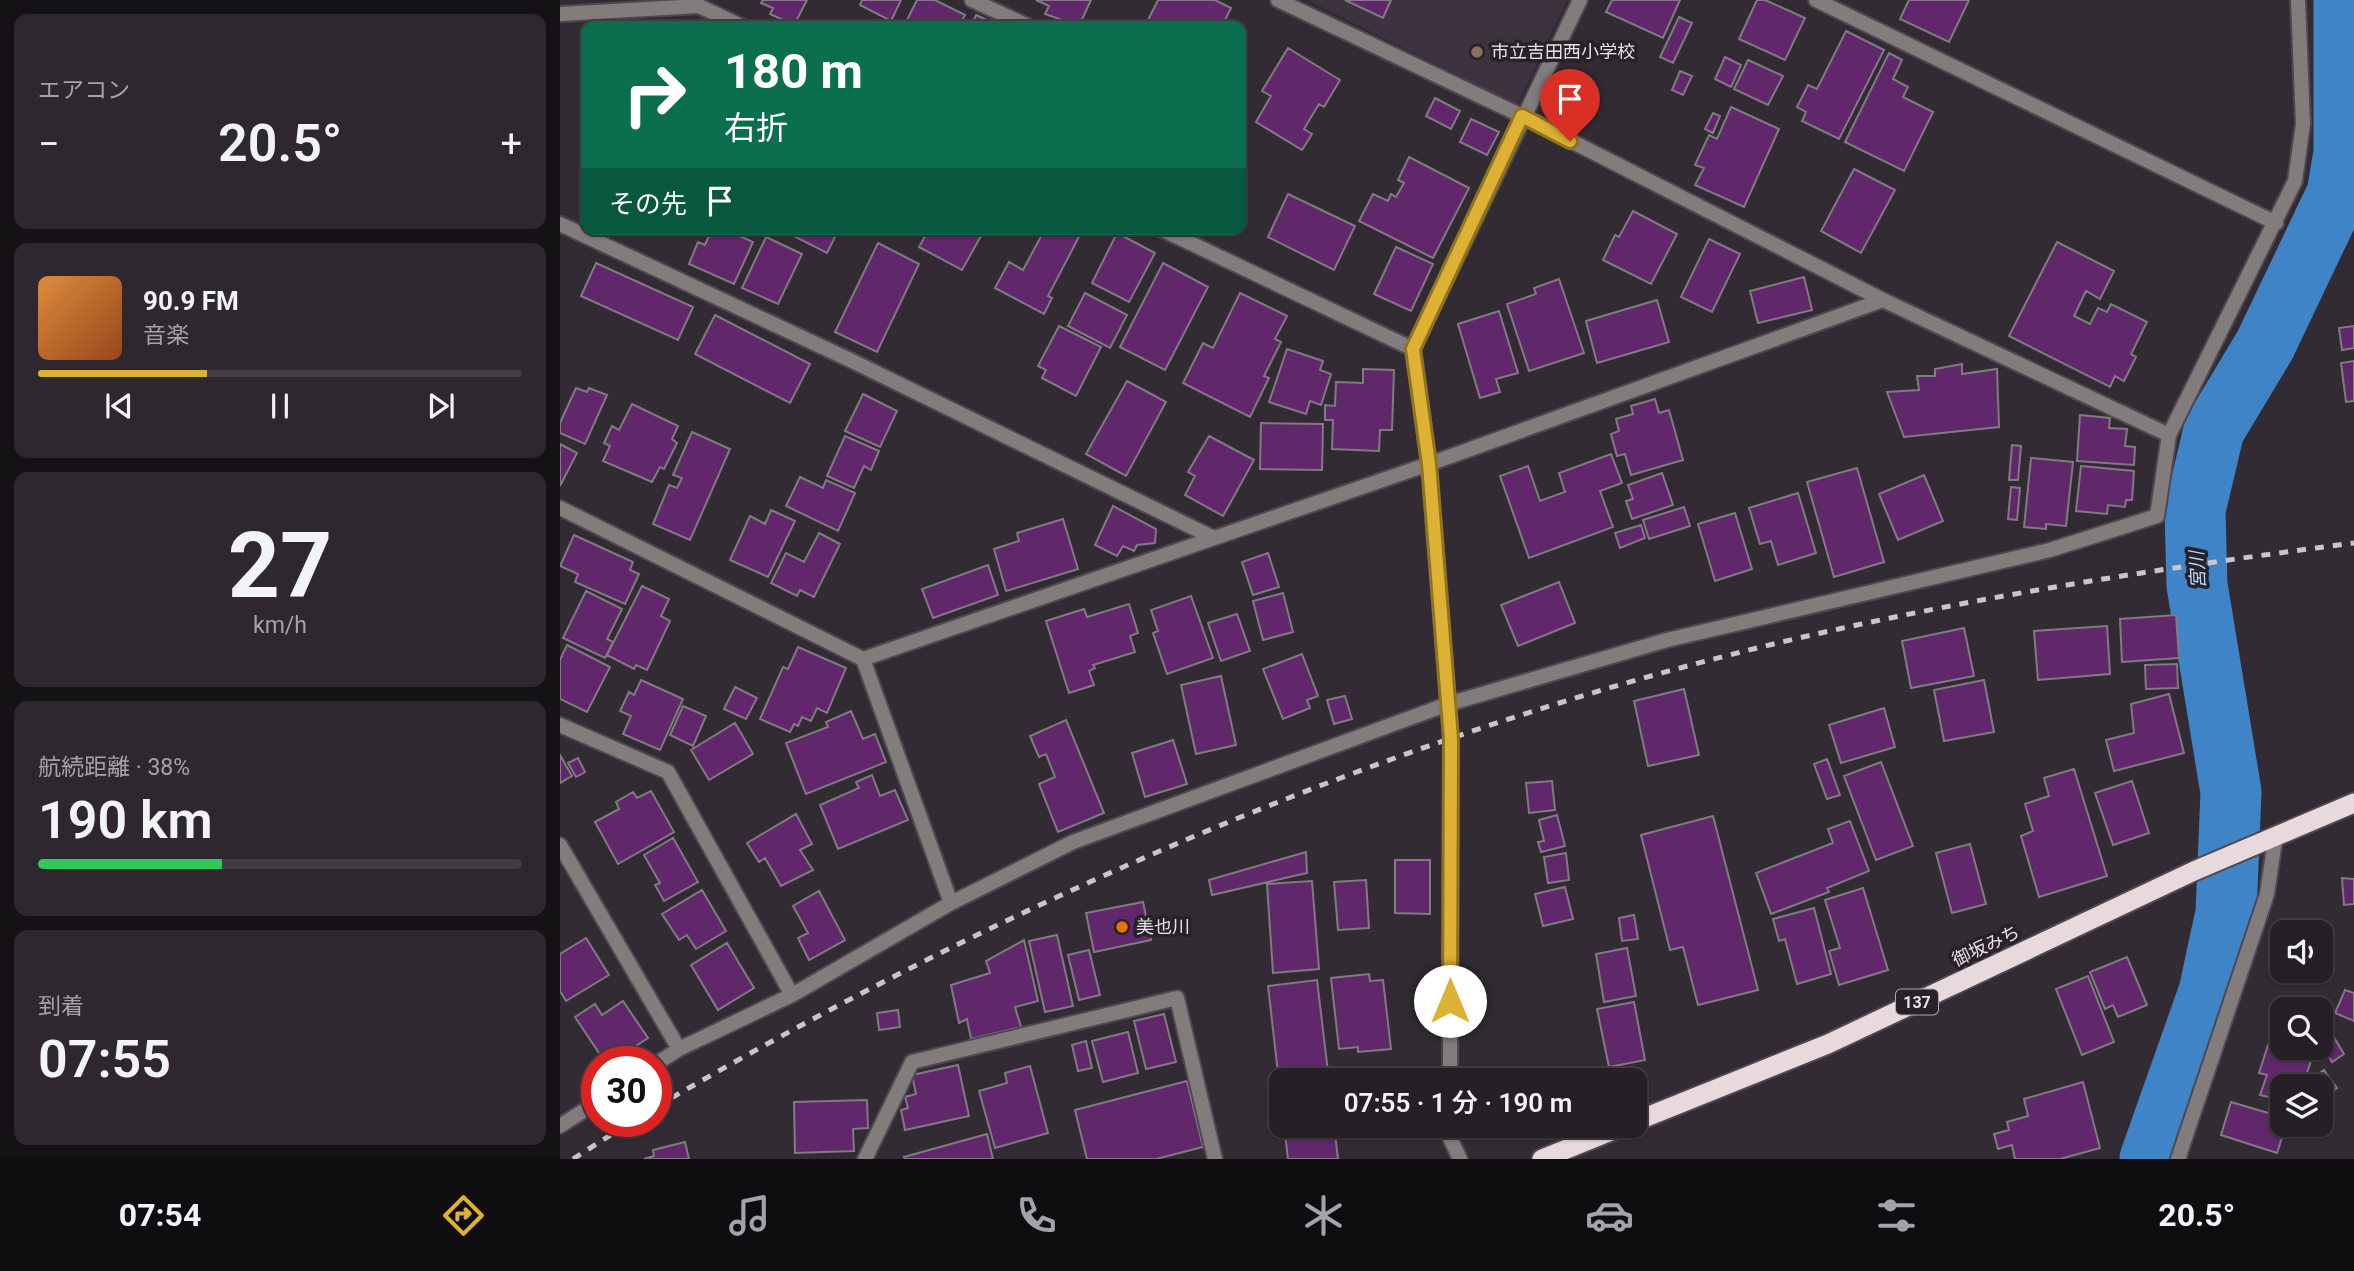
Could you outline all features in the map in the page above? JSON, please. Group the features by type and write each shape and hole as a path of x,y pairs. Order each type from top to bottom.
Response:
{"highway":[{"name":"御坂みち","path":"1647,1117 1828,1044 2194,871 2354,803"},
{"path":"1542,1159 1594,1138"}],"street":[{"path":"972,0 1017,21"},
{"path":"1278,0 1522,116 1883,300 2169,435"},
{"path":"1450,1068 1451,739 1429,464 1413,349 1522,116 1580,0"},
{"path":"1815,0 2276,223"},
{"path":"672,1054 792,995 951,903 1073,842 1448,704 1667,640 2050,550 2157,516 2169,435 2295,181 2303,124 2298,0"},
{"path":"560,14 699,6 730,21"},
{"path":"560,224 581,234"},
{"path":"583,235 848,359 1214,538"},
{"path":"1174,235 1413,349"},
{"path":"863,659 1429,464 1883,300"},
{"path":"560,508 863,659 951,903"},
{"path":"560,725 668,772 792,995"},
{"path":"2178,1159 2267,894 2276,834"},
{"path":"560,845 679,1049"},
{"path":"865,1159 912,1062 1177,998 1215,1159"},
{"path":"560,1126 581,1112"},
{"path":"1450,1138 1460,1159"}],"shaded area":[{"name":"市立吉田西小学校","path":"1308,0 1567,0 1517,105"}],"building":[{"path":"763,0 807,0 796,21 785,21 770,14 773,8 761,3"},
{"path":"862,0 901,0 891,21 860,5"},
{"path":"917,0 935,0 965,15 962,21 906,21"},
{"path":"1036,0 1091,0 1081,21 1065,21 1045,14 1049,6"},
{"path":"1158,0 1215,0 1231,8 1224,21 1148,21"},
{"path":"1345,0 1391,0 1383,18"},
{"path":"1612,0 1680,0 1663,38 1606,12"},
{"path":"1757,0 1765,0 1805,18 1785,60 1739,39"},
{"path":"1909,0 1969,0 1949,42 1900,19"},
{"path":"976,15 989,21 973,21"},
{"path":"1679,17 1692,23 1673,63 1660,57"},
{"path":"1846,31 1884,50 1839,139 1802,121 1806,112 1797,107 1808,85 1817,89"},
{"path":"1288,48 1340,80 1324,107 1319,104 1304,129 1312,134 1302,150 1256,122 1271,96 1262,91"},
{"path":"1889,53 1902,60 1893,79 1908,87 1903,97 1933,112 1904,171 1845,142"},
{"path":"1725,57 1741,65 1731,87 1715,79"},
{"path":"1748,60 1783,76 1768,105 1734,89"},
{"path":"1680,71 1692,76 1683,95 1672,90"},
{"path":"1435,98 1460,111 1451,129 1426,116"},
{"path":"1731,107 1779,129 1744,207 1695,185 1704,168 1695,165 1709,135 1717,139"},
{"path":"1713,113 1720,116 1713,133 1705,129"},
{"path":"1471,119 1499,132 1487,155 1460,142"},
{"path":"1409,157 1469,188 1433,258 1359,221 1373,194 1388,201 1391,194 1396,197 1404,183 1398,180"},
{"path":"1854,169 1895,190 1861,253 1821,231"},
{"path":"1288,194 1355,226 1334,270 1268,237"},
{"path":"1633,211 1677,234 1651,284 1603,260 1615,235 1619,237"},
{"path":"709,235 737,235 753,242 734,284 689,264 698,242 705,245"},
{"path":"792,235 836,235 827,253"},
{"path":"926,235 981,236 962,270 919,247"},
{"path":"1042,235 1080,235 1048,296 1052,298 1044,314 995,288 1009,262 1023,270"},
{"path":"1116,235 1155,253 1129,302 1092,283"},
{"path":"766,237 802,254 778,304 742,288"},
{"path":"1709,239 1740,254 1712,312 1681,297"},
{"path":"2057,242 2114,271 2100,299 2086,291 2074,316 2090,324 2098,308 2107,312 2111,304 2147,322 2131,354 2136,357 2124,381 2115,376 2110,387 2009,336"},
{"path":"878,243 919,264 877,352 835,332"},
{"path":"1396,247 1433,264 1411,311 1374,294"},
{"path":"596,263 693,307 678,340 581,296"},
{"path":"1163,263 1208,287 1165,370 1120,347"},
{"path":"1804,277 1812,310 1758,323 1750,291"},
{"path":"1559,279 1584,353 1529,371 1507,304 1536,294 1534,288"},
{"path":"1085,293 1127,315 1110,348 1068,326"},
{"path":"1240,293 1287,316 1275,339 1281,342 1264,376 1269,378 1250,417 1183,383 1203,343 1213,348"},
{"path":"1657,300 1669,342 1597,363 1586,321"},
{"path":"1499,311 1518,373 1496,379 1500,392 1480,398 1458,324"},
{"path":"715,315 810,364 790,403 695,354"},
{"path":"1059,326 1101,347 1076,396 1042,378 1046,370 1038,366"},
{"path":"2354,326 2354,348 2342,350 2339,328"},
{"path":"1287,349 1323,361 1320,370 1331,374 1321,405 1310,401 1306,414 1269,402"},
{"path":"2354,361 2354,401 2346,402 2341,363"},
{"path":"1962,364 1962,374 1997,369 1999,427 1904,437 1887,392 1919,390 1917,376 1935,376 1935,369"},
{"path":"1363,369 1394,370 1392,430 1380,430 1379,451 1332,449 1333,420 1325,420 1325,405 1335,406 1336,382 1363,383"},
{"path":"1127,381 1166,402 1126,476 1086,454"},
{"path":"576,388 587,392 589,388 607,395 585,444 560,433 560,423"},
{"path":"863,394 897,411 880,447 845,431"},
{"path":"1655,399 1659,413 1669,410 1683,460 1631,475 1625,454 1617,456 1611,434 1619,431 1616,419 1633,414 1631,406"},
{"path":"632,404 678,426 672,439 677,443 664,469 660,467 652,482 603,461 610,446 604,443 612,426 619,430"},
{"path":"2080,415 2110,418 2109,428 2127,429 2125,446 2135,447 2134,465 2077,461"},
{"path":"1261,423 1323,424 1322,470 1260,469"},
{"path":"692,432 730,449 690,540 653,524 669,485 677,488 682,478 673,475"},
{"path":"845,436 879,451 871,470 864,466 854,488 827,476"},
{"path":"1209,436 1254,460 1223,516 1185,495 1195,476 1188,472"},
{"path":"560,444 577,453 560,486"},
{"path":"2012,445 2021,446 2018,480 2009,480"},
{"path":"1611,454 1622,483 1600,491 1613,527 1529,558 1500,476 1528,466 1540,501 1565,492 1559,473"},
{"path":"2031,458 2073,462 2066,526 2046,524 2046,529 2024,527"},
{"path":"2081,466 2134,471 2132,500 2126,500 2125,507 2108,505 2107,514 2076,511"},
{"path":"1857,468 1884,562 1834,577 1807,482"},
{"path":"1662,473 1673,505 1632,519 1626,501 1633,499 1628,485"},
{"path":"1924,475 1943,521 1898,540 1879,494"},
{"path":"800,477 823,488 826,480 855,493 838,531 786,506"},
{"path":"2011,487 2020,488 2017,520 2008,519"},
{"path":"1798,493 1816,553 1778,565 1771,541 1760,544 1749,508"},
{"path":"1113,506 1156,529 1155,543 1137,545 1134,551 1123,546 1117,556 1095,545"},
{"path":"1684,507 1690,526 1649,539 1643,520"},
{"path":"771,510 795,521 768,577 730,560 750,516 765,524"},
{"path":"1735,513 1752,569 1715,581 1698,524"},
{"path":"1063,519 1078,569 1006,591 994,549 1019,541 1017,533"},
{"path":"1641,525 1645,538 1620,548 1615,533"},
{"path":"819,533 840,544 814,597 800,590 797,596 771,583 786,553 804,562"},
{"path":"574,535 633,562 630,570 639,574 625,604 575,582 578,574 560,566"},
{"path":"1268,553 1279,587 1253,595 1242,562"},
{"path":"988,565 998,595 933,618 922,589"},
{"path":"1559,582 1575,623 1518,646 1501,605"},
{"path":"642,586 669,599 661,616 670,621 647,670 636,665 634,669 607,655"},
{"path":"586,591 622,609 607,639 613,642 605,658 563,638"},
{"path":"1283,593 1293,632 1263,640 1253,601"},
{"path":"1191,596 1213,658 1167,674 1153,633 1158,631 1151,610"},
{"path":"1129,604 1138,633 1130,636 1135,652 1093,665 1095,668 1089,671 1094,685 1069,693 1046,621 1084,609 1087,617"},
{"path":"1237,614 1250,651 1221,661 1208,623"},
{"path":"2176,615 2179,658 2122,662 2120,619"},
{"path":"2107,626 2110,674 2038,680 2034,631"},
{"path":"1964,628 1974,676 1911,688 1902,641"},
{"path":"567,645 610,667 587,712 560,699 560,660"},
{"path":"798,647 846,668 827,713 817,708 811,721 802,717 798,726 794,724 790,732 760,719 783,667 788,669"},
{"path":"1302,654 1318,696 1307,700 1310,708 1283,719 1263,669"},
{"path":"2177,664 2178,688 2146,689 2145,665"},
{"path":"1221,676 1236,745 1196,754 1181,685"},
{"path":"641,680 683,699 660,750 623,734 631,716 620,711 629,692 634,695"},
{"path":"1984,680 1994,732 1944,741 1934,690"},
{"path":"735,687 757,698 746,719 724,709"},
{"path":"1684,689 1699,755 1648,766 1634,701"},
{"path":"2169,694 2184,753 2114,771 2106,740 2134,733 2131,704"},
{"path":"1345,696 1352,719 1334,724 1327,700"},
{"path":"683,706 706,716 693,746 670,735"},
{"path":"1884,708 1895,747 1841,763 1829,725"},
{"path":"851,711 863,739 875,734 886,762 806,794 786,743 828,727 826,722"},
{"path":"1066,720 1104,813 1058,832 1039,784 1055,777 1046,754 1039,757 1030,736"},
{"path":"735,723 753,754 709,780 691,750"},
{"path":"1173,740 1187,784 1145,797 1132,753"},
{"path":"560,755 572,776 560,783"},
{"path":"578,758 585,772 576,777 568,763"},
{"path":"1827,759 1840,795 1827,799 1814,764"},
{"path":"1881,762 1913,846 1876,860 1844,776"},
{"path":"2074,769 2107,876 2039,897 2021,836 2033,831 2025,804 2049,796 2044,778"},
{"path":"872,775 880,796 895,790 908,820 838,849 820,805 859,788 856,782"},
{"path":"1552,781 1555,810 1529,813 1526,783"},
{"path":"2132,781 2149,833 2113,845 2095,793"},
{"path":"651,791 674,832 618,864 595,822 619,809 616,802 633,792 637,798"},
{"path":"796,814 812,844 800,850 813,870 781,886 765,858 759,862 747,843"},
{"path":"1557,815 1565,846 1541,852 1538,842 1544,841 1539,820"},
{"path":"1713,816 1758,990 1698,1005 1683,947 1670,950 1641,835"},
{"path":"1850,821 1869,871 1827,888 1829,892 1771,914 1756,873 1833,843 1828,829"},
{"path":"673,838 698,882 664,901 655,885 660,883 644,855"},
{"path":"1970,844 1986,904 1952,913 1936,853"},
{"path":"1306,852 1307,873 1212,895 1209,880"},
{"path":"1566,853 1569,880 1548,883 1544,857"},
{"path":"1395,860 1430,860 1430,914 1395,913"},
{"path":"2342,878 2354,879 2354,904 2344,905"},
{"path":"1366,880 1369,928 1338,930 1334,882"},
{"path":"1312,881 1319,969 1273,973 1267,884"},
{"path":"1565,887 1573,919 1543,926 1535,894"},
{"path":"1863,888 1888,970 1839,985 1829,951 1840,948 1825,900"},
{"path":"702,890 726,931 696,949 687,935 679,940 662,914"},
{"path":"819,891 845,940 809,960 798,938 808,933 793,906"},
{"path":"1143,902 1151,940 1094,952 1086,913"},
{"path":"1814,908 1831,974 1797,984 1785,939 1779,941 1773,919"},
{"path":"1634,915 1638,939 1622,941 1619,918"},
{"path":"1057,935 1073,1006 1045,1012 1029,941"},
{"path":"586,938 609,975 566,1001 560,991 560,954"},
{"path":"1024,940 1038,1001 1015,1007 1021,1027 971,1039 967,1019 959,1023 951,985 990,973 986,961"},
{"path":"727,943 754,988 718,1010 691,965"},
{"path":"1627,948 1636,996 1604,1002 1596,954"},
{"path":"1089,950 1100,995 1079,1000 1068,955"},
{"path":"2127,957 2147,1005 2118,1017 2113,1005 2105,1009 2090,972"},
{"path":"1369,974 1370,981 1383,980 1391,1049 1358,1052 1358,1047 1339,1049 1331,978"},
{"path":"2088,976 2114,1042 2082,1055 2056,989"},
{"path":"1317,980 1328,1068 1277,1068 1268,986"},
{"path":"2345,990 2354,993 2354,1021 2335,1013"},
{"path":"623,1001 648,1038 636,1046 594,1046 575,1017 595,1004 602,1015"},
{"path":"1634,1002 1645,1060 1609,1067 1597,1009"},
{"path":"898,1010 900,1027 879,1030 877,1013"},
{"path":"1164,1014 1176,1062 1146,1069 1134,1021"},
{"path":"1128,1032 1138,1073 1103,1082 1092,1041"},
{"path":"2335,1039 2344,1054 2332,1062 2331,1060 2333,1060"},
{"path":"1086,1041 1092,1068 1078,1071 1072,1045"},
{"path":"2268,1045 2270,1060 2311,1060 2306,1074 2270,1074 2270,1097 2260,1095 2267,1075 2259,1073"},
{"path":"958,1065 969,1116 905,1130 901,1110 908,1108 905,1097 916,1094 912,1075"},
{"path":"1030,1066 1048,1133 995,1148 979,1091 1007,1083 1005,1073"},
{"path":"1187,1081 1203,1147 1156,1159 1087,1159 1075,1110"},
{"path":"2083,1082 2100,1148 2060,1159 2015,1159 2012,1145 1998,1149 1994,1134 2009,1130 2007,1122 2028,1116 2024,1099"},
{"path":"867,1100 868,1128 853,1129 854,1151 795,1153 794,1102"},
{"path":"2231,1102 2270,1113 2270,1137 2282,1137 2277,1153 2221,1135"},
{"path":"987,1134 993,1159 904,1157"},
{"path":"1286,1138 1336,1138 1338,1159 1288,1159"},
{"path":"685,1142 689,1159 644,1159 654,1156 653,1150"}],"waterway":[{"name":"宮川","path":"2150,1159 2209,992 2226,913 2231,792 2197,585 2195,510 2214,430 2265,345 2337,194 2344,153 2344,0"}],"railway":[{"path":"672,1098 919,964 1053,899 1190,838 1329,782 1470,732 1612,687 1757,648 1905,615 2054,587 2354,543"},
{"path":"573,1159 607,1137"}],"place":[{"name":"市立吉田西小学校","path":"1477,52"},
{"name":"美也川","path":"1122,927"}],"route":[{"path":"1450,1001 1451,739 1429,464 1413,349 1522,116 1570,141"}]}
